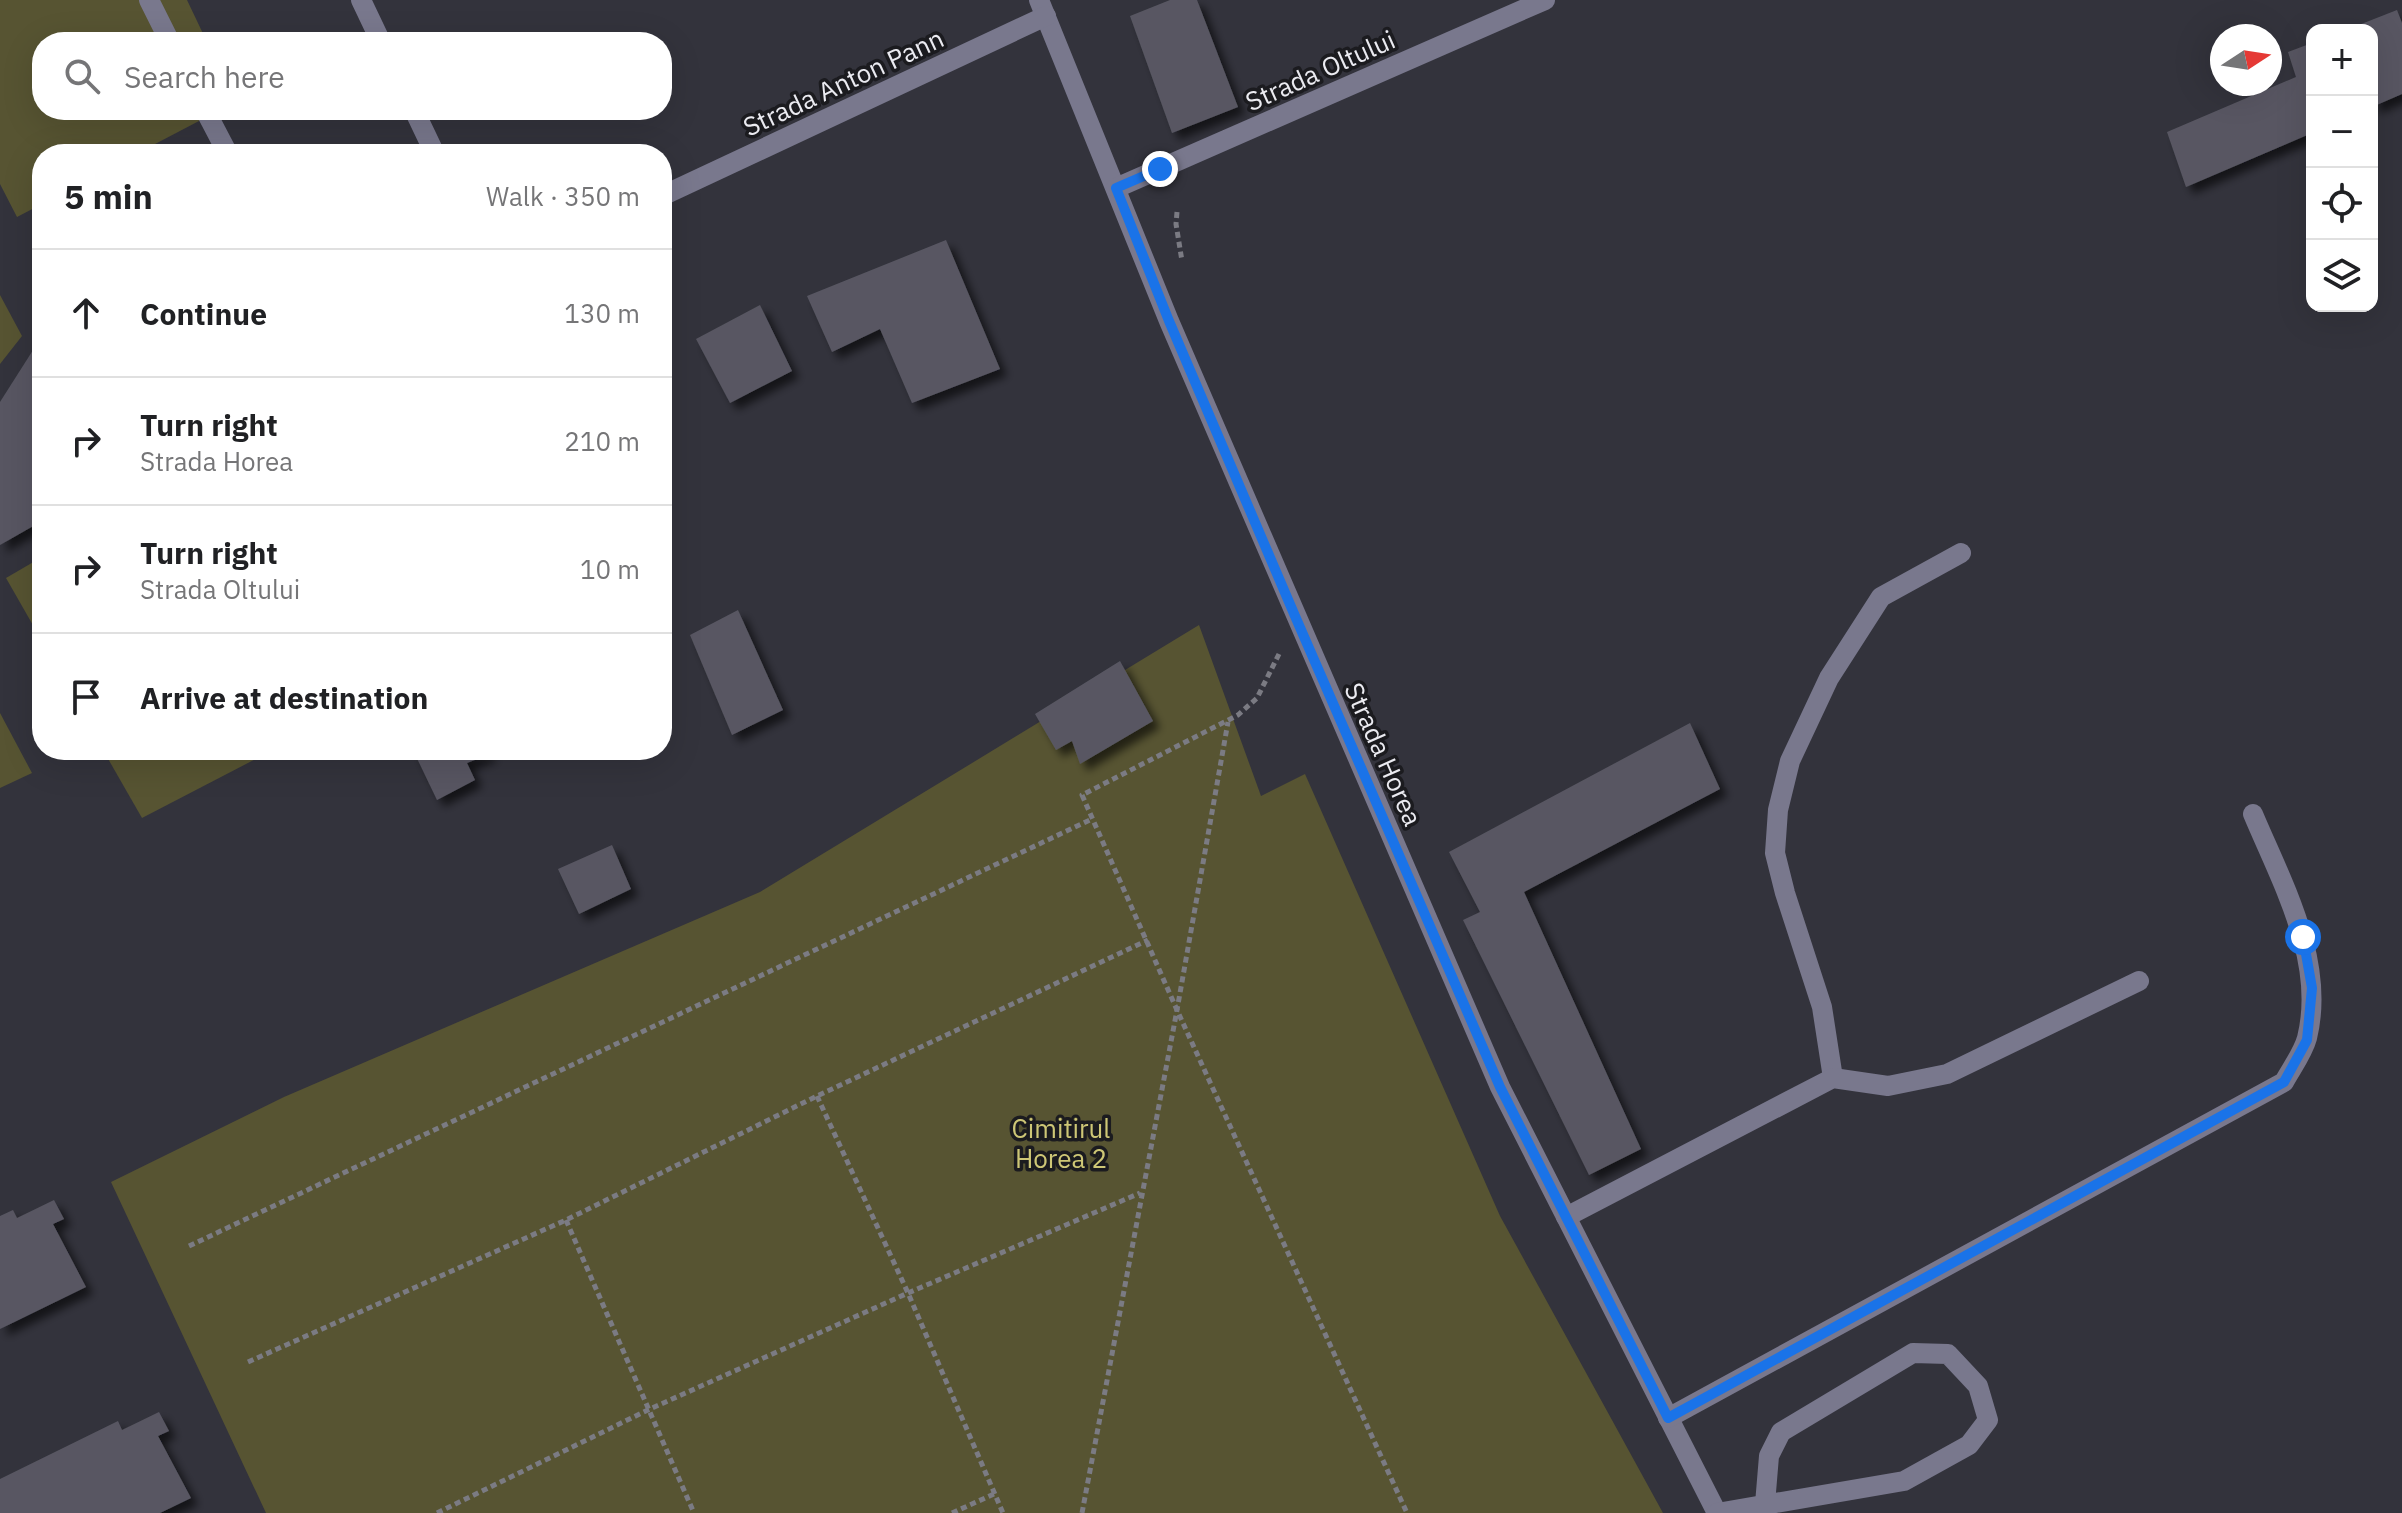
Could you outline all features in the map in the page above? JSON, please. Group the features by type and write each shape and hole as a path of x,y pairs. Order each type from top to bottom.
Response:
{"street":[{"path":"149,0 165,32"},
{"path":"361,0 376,32"},
{"name":"Strada Oltului","path":"1116,188 1545,0"},
{"name":"Strada Horea","path":"1043,8 1169,321 1500,1087 1717,1513"},
{"name":"Strada Anton Pann","path":"672,191 1043,8"},
{"path":"210,120 223,144"},
{"path":"419,120 430,144"},
{"path":"1833,1078 1822,1007 1775,853 1778,810 1790,761 1829,678 1881,597 1961,553"},
{"path":"1668,1418 2284,1082 2307,1040 2312,988 2303,937 2253,814"},
{"path":"1566,1217 1833,1078 1888,1086 1947,1074 2139,981"},
{"path":"1717,1513 1904,1481 1969,1445 1988,1420 1978,1386 1948,1354 1913,1353 1781,1432 1769,1456 1765,1504"}],"path":[{"path":"1295,616 1257,698 1228,721 1082,795 1407,1513"},
{"path":"1082,1513 1228,721"},
{"path":"189,1246 1092,819"},
{"path":"248,1362 566,1220 817,1096 1148,940"},
{"path":"817,1096 908,1293 1003,1513"},
{"path":"437,1513 650,1409 1141,1193"},
{"path":"566,1220 694,1513"},
{"path":"952,1513 994,1494"}],"green space":[{"path":"0,0 187,0 202,32 32,32 32,120 201,120 155,144 32,144 32,209 17,217 0,184"},
{"path":"0,295 22,336 0,364"},
{"path":"32,563 32,624 6,578"},
{"name":"Cimitirul Horea 2","path":"1199,625 1261,796 1305,774 1500,1216 1663,1513 266,1513 111,1182 284,1097 760,892"},
{"path":"0,713 32,773 0,788"},
{"path":"109,760 254,760 142,818"}],"building":[{"path":"1170,0 1197,0 1238,107 1172,133 1130,16"},
{"path":"2397,10 2402,23 2402,94 2378,104 2378,24 2361,24"},
{"path":"2306,45 2306,136 2186,187 2167,132 2251,96 2282,96 2282,83 2296,77 2288,52"},
{"path":"946,240 1000,369 912,403 880,329 832,352 807,296"},
{"path":"760,305 792,371 730,403 696,339"},
{"path":"32,352 32,527 0,545 0,402"},
{"path":"738,610 783,710 732,735 690,635"},
{"path":"1120,661 1153,721 1080,764 1072,741 1056,750 1035,714"},
{"path":"1690,723 1720,789 1524,892 1641,1149 1589,1175 1463,920 1480,912 1449,852"},
{"path":"418,760 475,760 467,763 475,780 437,800"},
{"path":"612,845 631,889 579,914 558,869"},
{"path":"54,1200 64,1219 53,1224 86,1287 0,1329 0,1216 13,1210 17,1218"},
{"path":"159,1412 169,1431 158,1436 191,1498 160,1513 0,1513 0,1479 118,1421 122,1430"}],"route":[{"path":"1160,169 1116,188 1169,321 1500,1087 1668,1418 2284,1082 2307,1040 2312,988 2303,937"}]}
